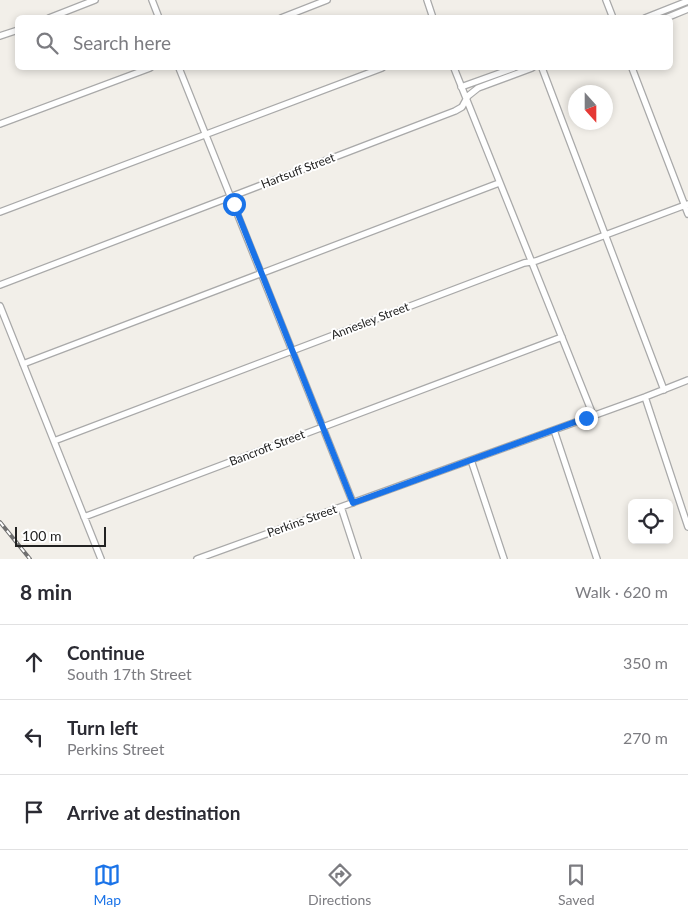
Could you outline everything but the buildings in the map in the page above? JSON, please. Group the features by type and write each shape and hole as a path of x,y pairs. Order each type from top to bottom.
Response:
{"street":[{"path":"57,15 95,0"},
{"path":"152,0 158,15"},
{"path":"289,15 327,0"},
{"path":"426,0 433,15"},
{"path":"606,0 612,15"},
{"path":"653,15 688,1"},
{"path":"673,15 688,9"},
{"path":"0,36 15,31"},
{"path":"0,124 145,70"},
{"path":"180,70 353,503"},
{"path":"0,212 377,70"},
{"path":"455,70 593,415"},
{"path":"462,87 509,70"},
{"name":"Hartsuff Street","path":"0,285 455,111 478,88 527,70"},
{"path":"543,70 664,390"},
{"path":"633,70 686,204 688,214"},
{"path":"23,364 499,182"},
{"name":"Annesley Street","path":"54,441 292,350 686,204"},
{"path":"0,306 101,559"},
{"name":"Bancroft Street","path":"84,517 562,337"},
{"name":"Perkins Street","path":"197,559 688,380"},
{"path":"645,397 688,527"},
{"path":"554,430 597,559"},
{"path":"471,460 504,559"},
{"path":"341,507 358,559"}],"railway":[{"path":"0,522 30,559"}],"route":[{"path":"234,204 353,503 586,418"}]}
